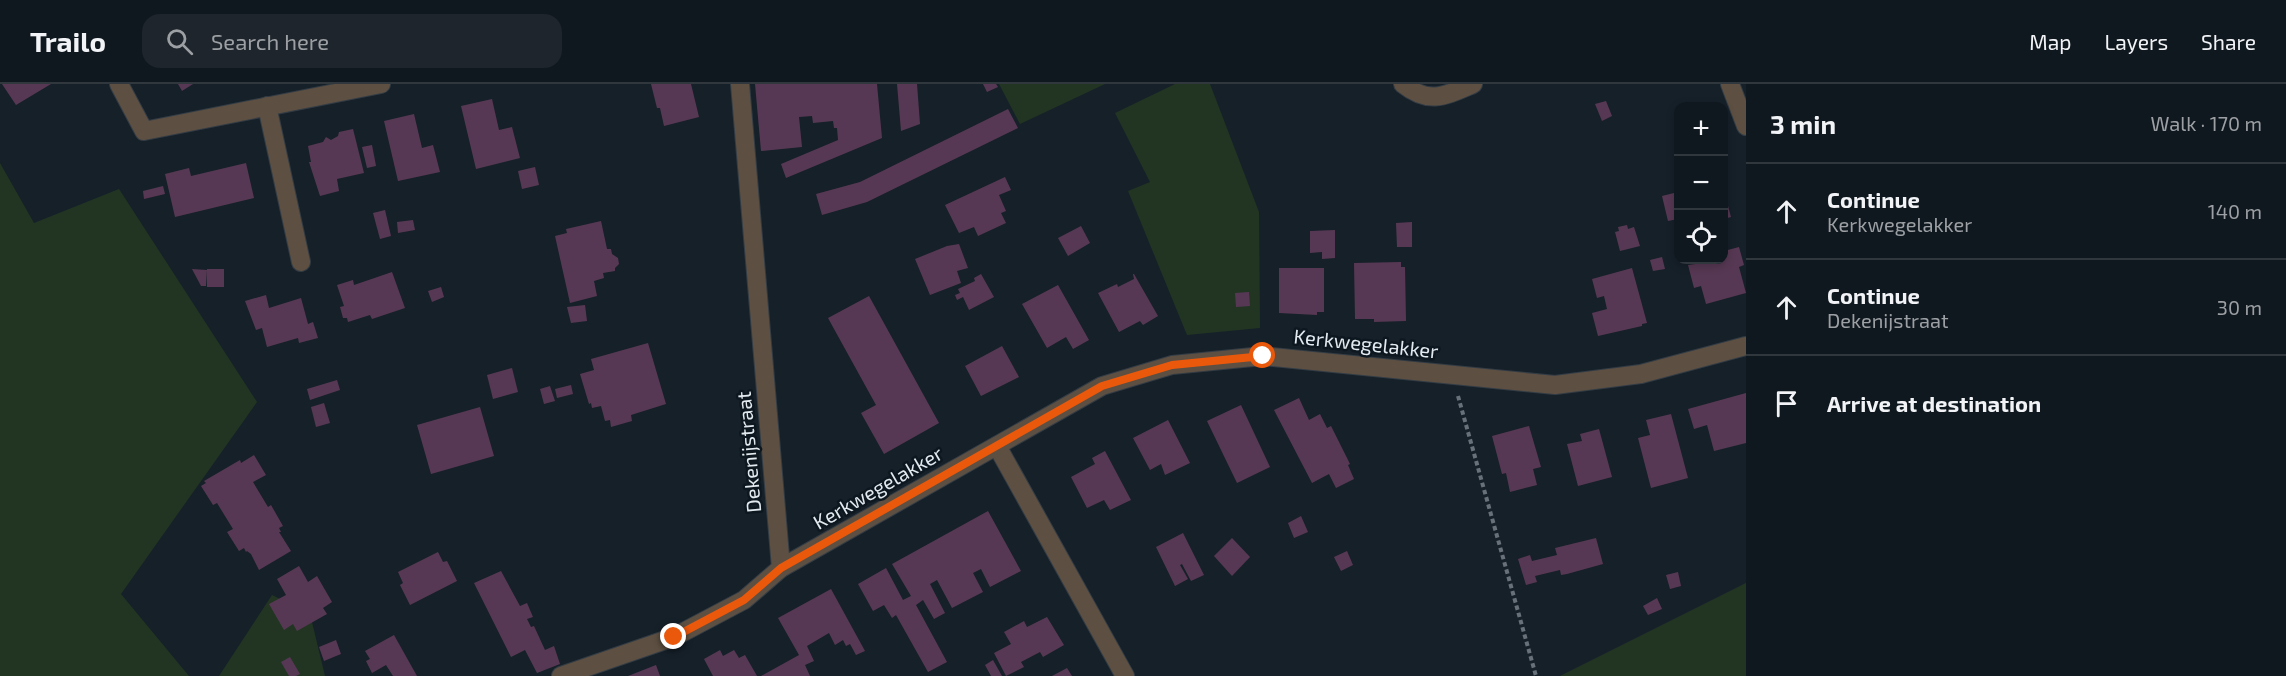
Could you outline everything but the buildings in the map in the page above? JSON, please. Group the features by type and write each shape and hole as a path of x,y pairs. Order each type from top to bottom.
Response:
{"street":[{"path":"119,84 144,131 381,84"},
{"name":"Dekenijstraat","path":"740,84 781,568"},
{"path":"1402,84 1415,94 1442,97 1473,84"},
{"path":"1730,84 1746,126"},
{"path":"267,106 301,262"},
{"name":"Kerkwegelakker","path":"781,568 1102,386 1172,365 1263,356 1555,385 1641,374 1746,346"},
{"path":"997,446 1125,676"},
{"path":"561,676 674,637 744,600 781,568"}],"path":[{"path":"1453,376 1536,676"}],"green space":[{"path":"999,84 1105,84 1020,124"},
{"path":"1175,84 1210,84 1259,212 1260,328 1187,335 1128,191 1150,182 1115,113"},
{"path":"0,163 34,223 119,189 257,402 121,594 189,676 0,676"},
{"path":"1746,583 1746,676 1560,676"},
{"path":"272,595 310,614 325,676 219,676"}],"route":[{"path":"674,637 744,600 781,568 1102,386 1172,365 1263,356"}]}
